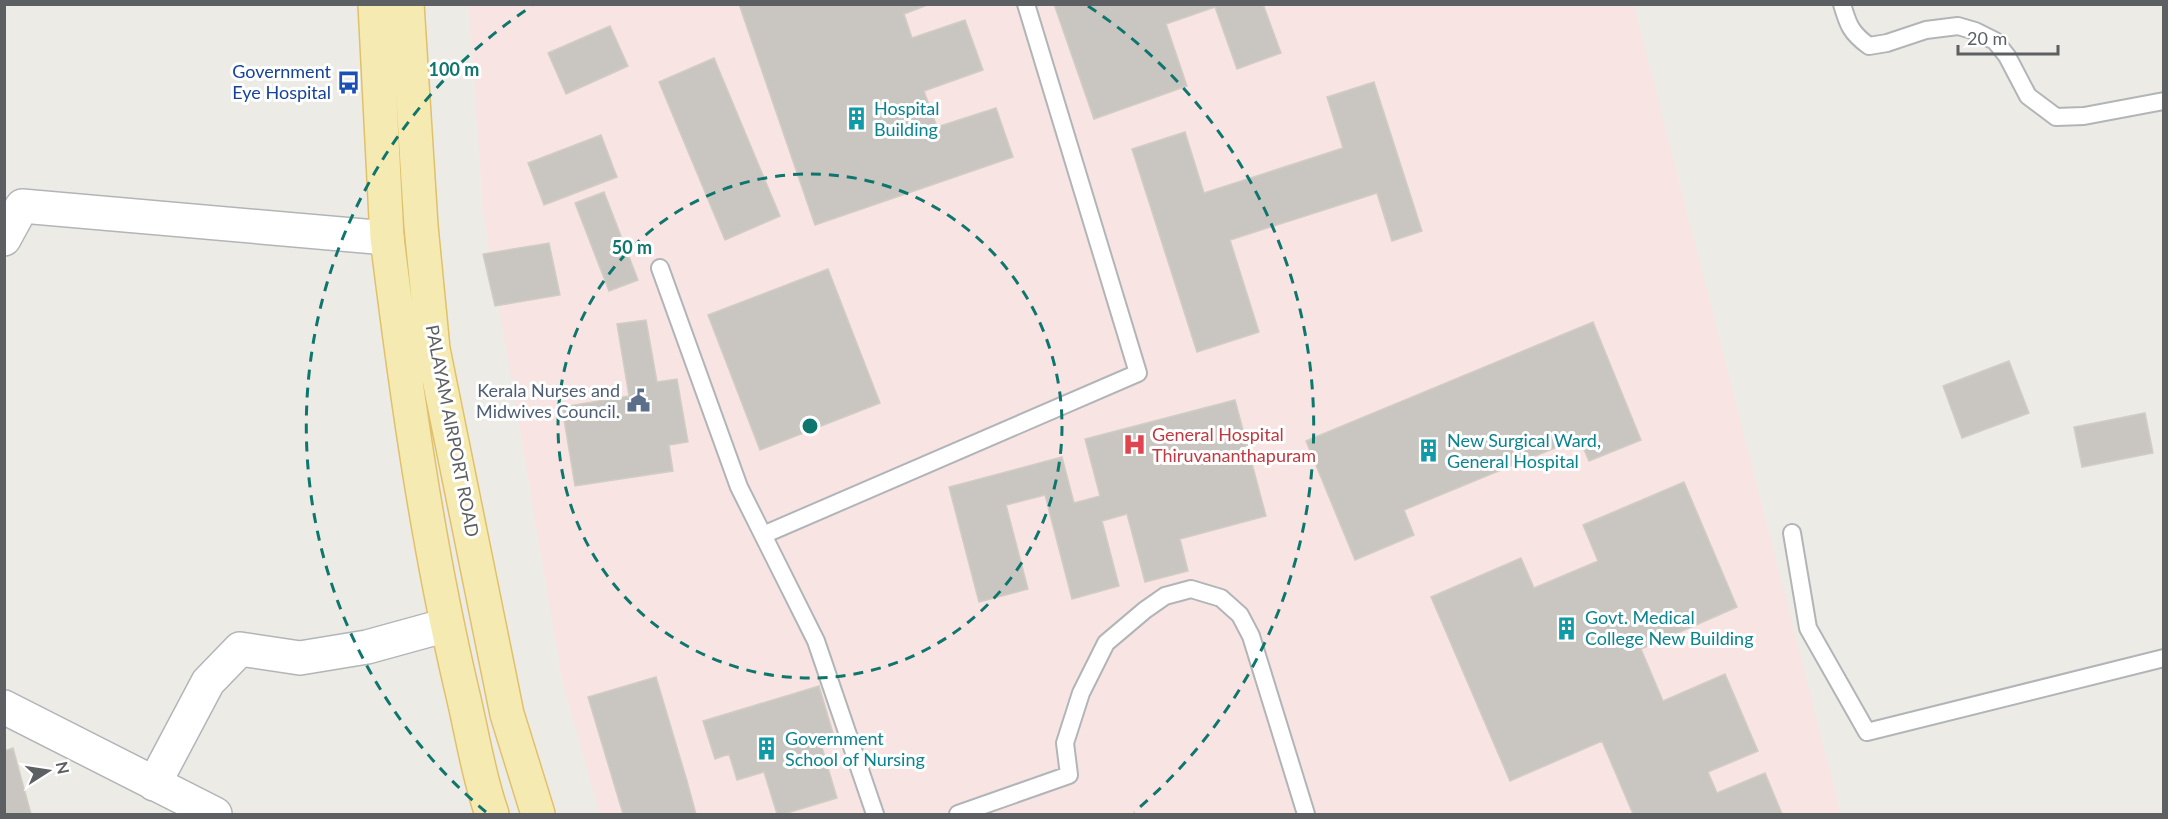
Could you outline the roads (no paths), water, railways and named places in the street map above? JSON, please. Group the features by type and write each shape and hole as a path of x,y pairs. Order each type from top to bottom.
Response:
{"main road":[{"name":"PALAYAM AIRPORT ROAD","path":"375,4 387,238 416,443 447,625 492,814"},
{"name":"PALAYAM AIRPORT ROAD","path":"407,4 421,226 433,349 507,714 538,814"}],"street":[{"path":"4,239 22,206 387,238"},
{"path":"154,784 208,682 240,649 300,658 367,647 447,625"},
{"path":"4,707 215,814"}],"lane":[{"path":"763,535 1138,372 1026,4"},
{"path":"1842,4 1847,22 1854,35 1869,46 1887,43 1926,30 1958,26 1975,30 1995,41 2007,56 2028,96 2056,117 2084,116 2163,101"},
{"path":"660,268 739,487 816,641 875,814"},
{"path":"1792,533 1808,628 1867,732 2163,658"},
{"path":"958,814 1069,775 1065,742 1081,693 1106,642 1165,596 1191,589 1221,598 1240,615 1251,636 1306,814"}],"place":[{"name":"Government Eye Hospital","path":"349,82"},
{"name":"Hospital Building","path":"856,119"},
{"name":"Kerala Nurses and Midwives Council.","path":"638,401"},
{"name":"General Hospital Thiruvananthapuram","path":"1134,445"},
{"name":"New Surgical Ward, General Hospital","path":"1429,451"},
{"name":"Govt. Medical College New Building","path":"1567,628"},
{"name":"Government School of Nursing","path":"767,749"}]}
